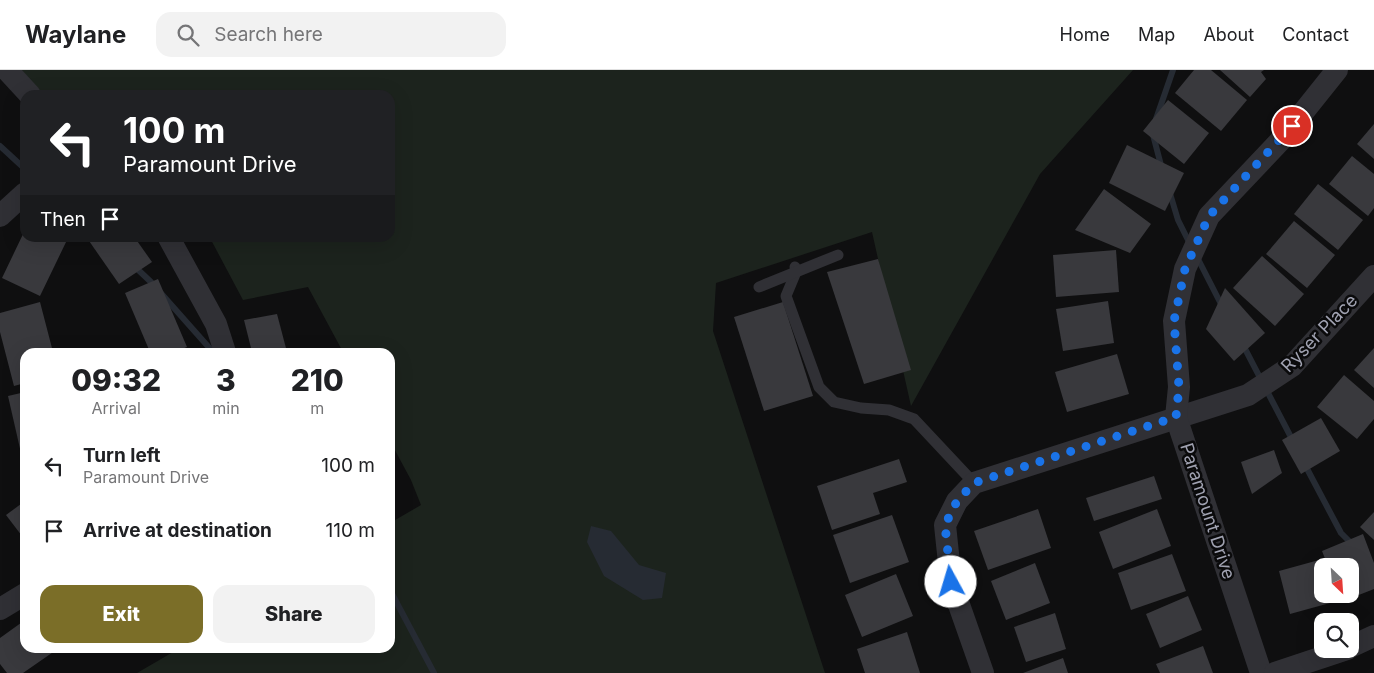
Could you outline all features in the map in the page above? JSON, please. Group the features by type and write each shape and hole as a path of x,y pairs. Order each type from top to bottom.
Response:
{"street":[{"path":"7,70 25,90"},
{"name":"Paramount Drive","path":"1261,673 1176,417 1179,387 1174,321 1185,269 1209,216 1281,140 1337,70"},
{"path":"0,216 20,198"},
{"path":"171,242 216,324 224,348"},
{"name":"Ryser Place","path":"974,483 1248,395 1292,366 1374,276"},
{"path":"974,483 957,501 945,525 951,582 983,673"},
{"path":"0,610 20,597"},
{"path":"1359,643 1374,636"},
{"path":"1274,673 1319,658"}],"lane":[{"path":"759,287 796,270 838,255"},
{"path":"796,270 786,296 820,387 834,402 861,408 889,410 914,419 974,483"}],"shaded area":[{"path":"17,70 1133,70 1040,174 911,406 872,232 716,283 713,331 825,673 137,673 171,653 395,653 395,520 421,505 411,480 395,450 395,348 341,348 308,287 243,300 212,242 395,242 395,90 33,90"},
{"path":"591,526 611,531 639,565 666,573 662,598 643,600 604,576 587,542"}],"building":[{"path":"1194,70 1211,70 1247,100 1221,131 1175,93"},
{"path":"1220,70 1264,70 1261,72 1266,79 1250,97"},
{"path":"1168,100 1209,133 1184,164 1143,131"},
{"path":"1374,124 1374,159 1357,144"},
{"path":"1127,145 1184,173 1165,211 1109,183"},
{"path":"1352,156 1374,174 1374,208 1368,216 1329,184"},
{"path":"1318,184 1363,220 1338,250 1294,214"},
{"path":"1104,189 1151,224 1130,253 1075,230"},
{"path":"1294,221 1335,255 1307,288 1266,254"},
{"path":"20,240 20,242 66,242 40,296 2,278"},
{"path":"90,242 138,242 152,262 119,284"},
{"path":"1116,250 1119,292 1056,297 1053,255"},
{"path":"1262,256 1304,294 1275,326 1233,288"},
{"path":"878,259 911,370 864,384 827,272"},
{"path":"158,279 187,347 148,348 125,293"},
{"path":"1225,288 1265,333 1234,361 1206,329"},
{"path":"1108,301 1114,343 1063,351 1056,309"},
{"path":"40,302 52,348 20,348 20,384 14,386 0,332 0,313"},
{"path":"783,302 813,396 764,411 734,317"},
{"path":"277,314 286,348 251,348 244,320"},
{"path":"1374,348 1374,388 1354,370"},
{"path":"1117,354 1129,394 1067,412 1055,372"},
{"path":"1344,375 1374,401 1374,419 1357,439 1317,407"},
{"path":"20,393 20,449 8,396"},
{"path":"1321,418 1340,451 1301,474 1282,440"},
{"path":"1274,450 1282,473 1252,494 1241,462"},
{"path":"899,459 907,482 873,493 880,514 832,530 817,486"},
{"path":"1154,476 1162,499 1094,521 1086,498"},
{"path":"20,505 20,533 6,515"},
{"path":"1038,509 1051,548 988,570 974,531"},
{"path":"1157,509 1171,546 1113,569 1099,532"},
{"path":"1374,512 1374,540 1360,527"},
{"path":"892,515 909,562 850,583 833,535"},
{"path":"1363,534 1374,563 1374,589 1359,595 1359,558 1325,558 1322,551"},
{"path":"1172,554 1186,591 1131,610 1118,573"},
{"path":"1314,561 1314,603 1330,603 1290,614 1279,571"},
{"path":"1035,563 1050,603 1006,620 991,581"},
{"path":"896,574 913,616 862,637 845,595"},
{"path":"1188,596 1202,630 1160,648 1146,614"},
{"path":"1055,613 1066,649 1026,662 1014,627"},
{"path":"20,624 20,653 52,653 23,673 7,673 0,664 0,638"},
{"path":"907,632 920,673 865,673 857,649"},
{"path":"1203,646 1213,673 1160,673 1156,664"},
{"path":"1063,658 1068,673 1023,673"}],"waterway":[{"path":"1156,119 1173,70"},
{"path":"1152,131 1162,169"},
{"path":"0,146 20,164"},
{"path":"1169,190 1178,220 1190,244"},
{"path":"1197,257 1223,308"},
{"path":"133,265 151,282 209,348"},
{"path":"1242,343 1294,443"},
{"path":"1304,463 1341,533 1354,546"},
{"path":"395,599 434,673"}],"route":[{"path":"951,582 945,525 957,501 974,483 1176,417 1179,387 1174,321 1185,269 1209,216 1292,126"}]}
